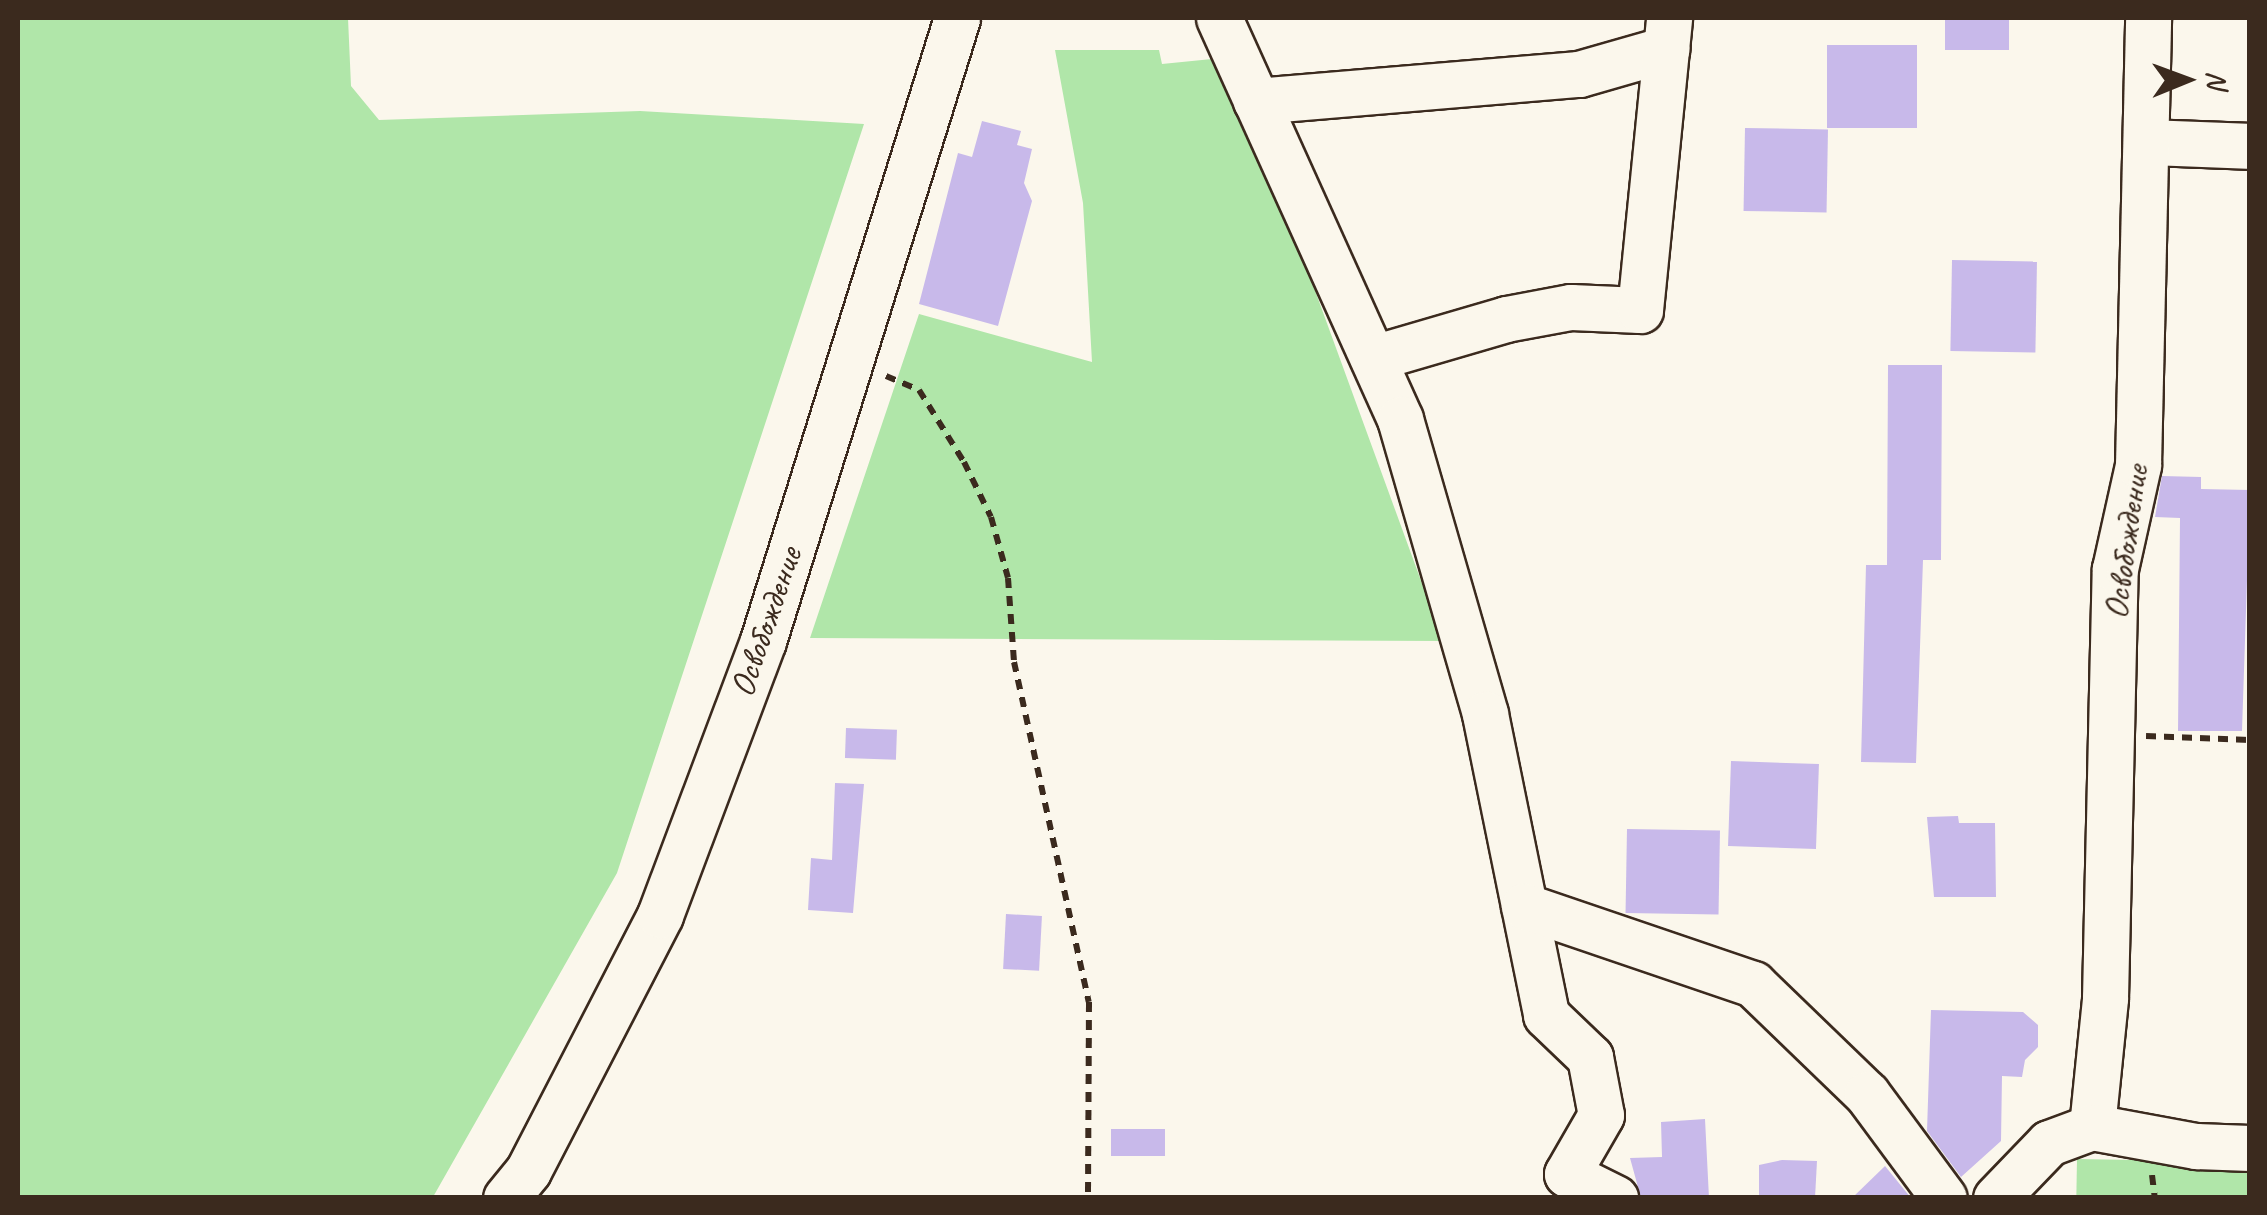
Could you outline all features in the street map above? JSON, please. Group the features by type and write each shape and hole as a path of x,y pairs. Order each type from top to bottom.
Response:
{"street":[{"name":"Освобождение","path":"506,1198 528,1172 660,915 763,641 957,18"},
{"path":"1219,18 1400,419 1485,714 1546,1015 1590,1057 1601,1115 1567,1174 1616,1198"},
{"name":"Освобождение","path":"2092,1126 2105,998 2114,569 2138,465 2148,18"},
{"path":"1256,100 1579,74 1667,33"},
{"path":"1373,358 1506,318 1571,307 1640,310 1667,33"},
{"path":"2148,142 2250,146"},
{"path":"1524,906 1753,984 1867,1094 1944,1198"},
{"path":"1996,1198 2049,1143 2092,1126 2196,1146 2250,1148"}],"path":[{"path":"850,360 919,390 991,517 1008,578 1014,662 1089,1002 1088,1198"},
{"path":"2111,734 2250,740"}],"green space":[{"path":"18,18 348,18 351,86 379,120 640,111 864,124 617,873 433,1197 18,1197"},
{"path":"1055,50 1159,50 1162,64 1212,59 1309,274 1443,641 810,638 919,314 1092,362 1083,203"},
{"path":"2077,1159 2249,1162 2248,1198 2076,1198"}],"building":[{"path":"1945,18 2009,18 2009,50 1945,50"},
{"path":"1827,45 1917,45 1917,128 1827,128"},
{"path":"982,121 1021,131 1017,145 1032,149 1024,183 1032,201 998,326 919,304 958,153 972,157"},
{"path":"1745,128 1828,129 1827,212 1744,211"},
{"path":"1952,260 2037,261 2035,352 1950,351"},
{"path":"1888,365 1942,365 1941,560 1923,560 1916,763 1861,762 1866,565 1887,565"},
{"path":"2162,476 2201,477 2201,489 2250,490 2242,731 2178,731 2180,518 2155,517"},
{"path":"846,728 897,730 896,760 845,758"},
{"path":"1731,761 1819,764 1816,849 1728,846"},
{"path":"835,783 864,784 853,913 808,910 811,858 832,860"},
{"path":"1958,816 1959,823 1995,823 1996,897 1934,897 1927,817"},
{"path":"1627,829 1720,831 1719,915 1626,913"},
{"path":"1006,914 1042,916 1039,971 1003,969"},
{"path":"1931,1010 2023,1012 2038,1025 2038,1047 2025,1060 2022,1077 2002,1076 2001,1141 1961,1177 1927,1131"},
{"path":"1705,1119 1709,1198 1641,1198 1630,1158 1662,1157 1661,1122"},
{"path":"1111,1129 1165,1129 1165,1156 1111,1156"},
{"path":"1782,1160 1817,1161 1815,1198 1759,1198 1759,1165"},
{"path":"1885,1166 1911,1198 1852,1198"}]}
